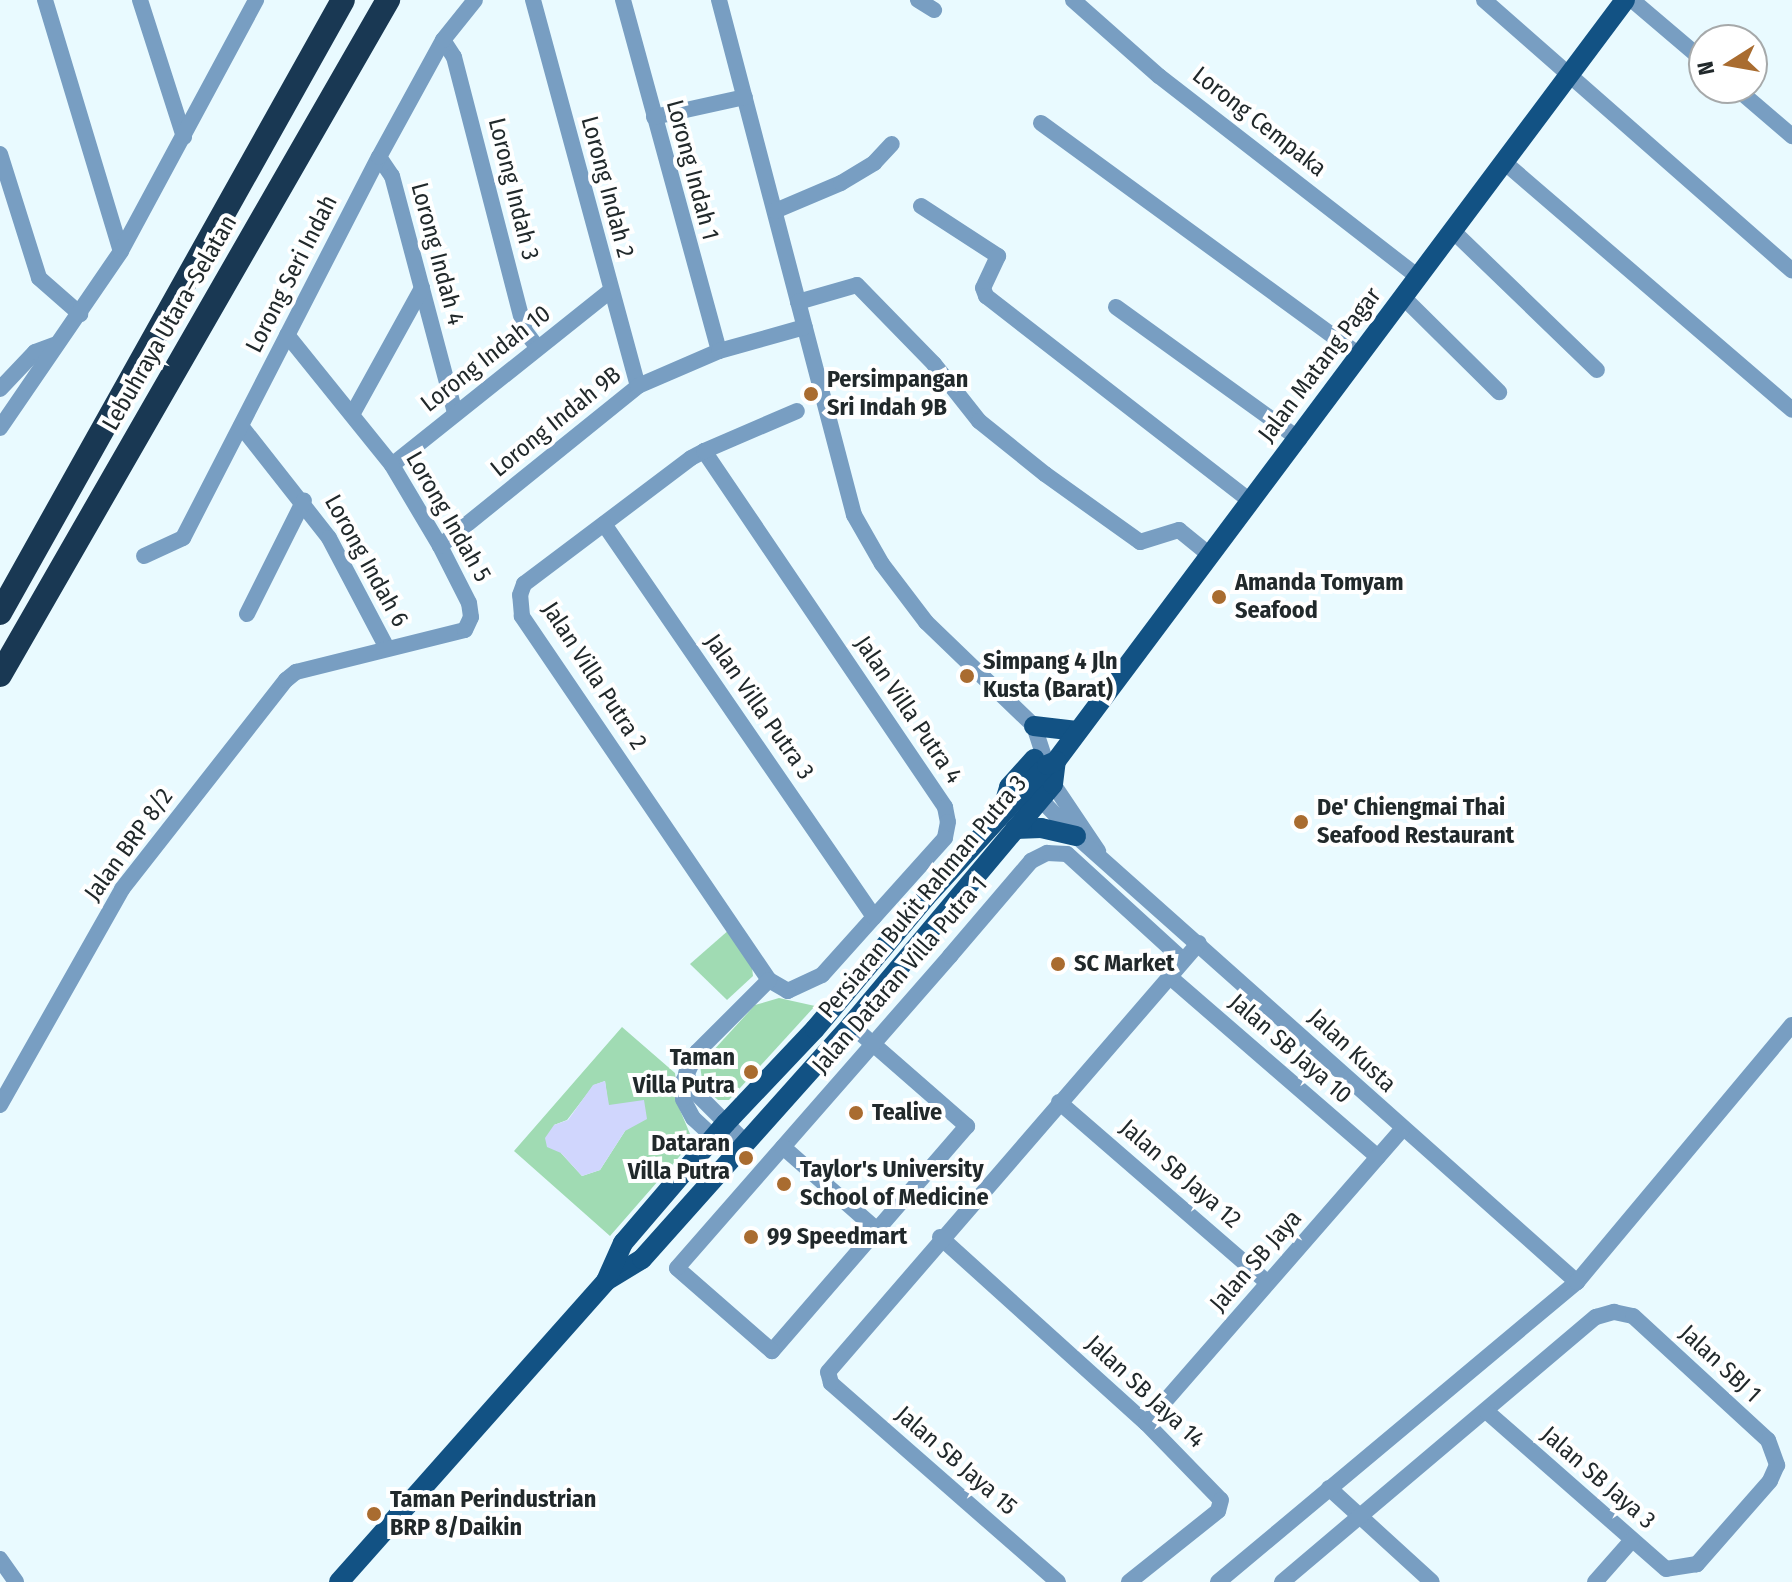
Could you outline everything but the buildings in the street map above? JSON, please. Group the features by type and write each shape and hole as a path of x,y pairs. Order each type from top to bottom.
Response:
{"highway":[{"name":"Lebuhraya Utara–Selatan","path":"0,613 343,0"},
{"name":"Lebuhraya Utara–Selatan","path":"0,675 388,0"}],"main road":[{"name":"Jalan Matang Pagar","path":"1045,774 1625,0"},
{"path":"1028,723 1077,731"},
{"path":"1045,774 1009,787 1008,824 1076,836"},
{"name":"Persiaran Bukit Rahman Putra 3","path":"339,1582 606,1281 642,1259 851,1025 956,901 1045,774"},
{"name":"Persiaran Bukit Rahman Putra 3","path":"606,1281 623,1243 720,1130 815,1029 926,897 1008,824"},
{"path":"926,897 930,908 956,901"}],"street":[{"path":"45,0 121,251"},
{"path":"140,0 184,137"},
{"name":"Lorong Seri Indah","path":"144,556 183,538 379,157 443,40 475,0"},
{"name":"Lorong Indah 2","path":"533,0 638,386"},
{"name":"Lorong Indah 1","path":"623,0 719,351"},
{"path":"719,0 861,527 926,622 1028,723 1045,774"},
{"path":"918,0 934,10"},
{"path":"1484,0 1792,271"},
{"path":"1632,0 1688,47"},
{"name":"Lorong Cempaka","path":"1078,1 1159,76 1419,278"},
{"path":"0,428 121,251 253,2"},
{"name":"Lorong Indah 3","path":"443,40 454,57 525,331 538,348"},
{"path":"654,117 745,97"},
{"path":"1755,104 1792,136"},
{"path":"1041,123 1360,356"},
{"path":"775,211 841,183 874,163 892,144"},
{"path":"0,154 39,278 80,314"},
{"name":"Lorong Indah 4","path":"379,157 392,176 455,413"},
{"path":"1504,162 1792,410"},
{"path":"921,206 998,256 983,288 986,296 1250,501"},
{"path":"1453,231 1597,370"},
{"path":"798,302 857,285 934,364 979,421 1045,474 1140,542 1179,530 1209,554"},
{"path":"353,413 422,288"},
{"name":"Lorong Indah 10","path":"392,465 610,291"},
{"path":"1404,298 1499,392"},
{"path":"1116,307 1299,439"},
{"name":"Lorong Indah 9B","path":"440,546 638,386 719,351 805,327"},
{"name":"Lorong Indah 5","path":"287,335 392,465 440,546 469,603 465,630 296,672"},
{"path":"0,389 35,352 59,343"},
{"name":"Jalan Villa Putra 2","path":"769,980 522,616 524,584 604,524 704,451 797,411"},
{"name":"Lorong Indah 6","path":"241,426 304,500 387,648"},
{"name":"Jalan Villa Putra 4","path":"704,451 945,807 945,838 822,975 801,988 779,989 769,980"},
{"path":"247,614 304,500"},
{"name":"Jalan Villa Putra 3","path":"604,524 874,917"},
{"name":"Jalan BRP 8/2","path":"0,1105 122,889 296,672"},
{"name":"Jalan Kusta","path":"1045,774 1076,836 1098,851 1402,1130 1577,1282"},
{"name":"Jalan Kusta","path":"1045,774 1098,851"},
{"name":"Jalan Dataran Villa Putra 1","path":"877,1230 772,1351 677,1268 1031,861 1047,853 1067,854 1183,960"},
{"path":"1151,930 1166,912"},
{"path":"940,1237 1199,943"},
{"name":"Jalan SB Jaya 10","path":"1170,977 1378,1157"},
{"path":"739,1149 683,1099 685,1072 697,1052 769,980"},
{"path":"783,1147 877,1230 967,1126 851,1025"},
{"path":"1218,1582 1577,1282 1792,1025"},
{"name":"Jalan SB Jaya 12","path":"1059,1102 1268,1283"},
{"name":"Jalan SB Jaya","path":"1146,1423 1402,1130"},
{"name":"Jalan SB Jaya 15","path":"940,1237 828,1372 831,1383 1058,1582"},
{"name":"Jalan SB Jaya 14","path":"940,1237 1146,1423 1222,1504 1129,1582"},
{"name":"Jalan SBJ 1","path":"1487,1412 1596,1317 1614,1312 1633,1316 1768,1440 1777,1456 1770,1481 1697,1564 1681,1570"},
{"path":"1282,1582 1487,1412"},
{"name":"Jalan SB Jaya 3","path":"1487,1412 1666,1569 1681,1570"},
{"path":"1329,1488 1432,1582"},
{"path":"1595,1582 1632,1540"},
{"path":"0,1559 16,1582"}],"green space":[{"path":"730,929 751,959 753,976 727,1000 690,964"},
{"path":"779,998 815,1006 729,1100 718,1100 703,1087 700,1065 755,1005"},
{"path":"622,1027 675,1073 680,1110 693,1141 610,1236 514,1151","holes":["605,1081 608,1105 625,1131 600,1170 582,1176 561,1153 554,1125 567,1120 594,1085"]}],"water":[{"path":"605,1081 609,1105 644,1100 647,1119 625,1131 600,1170 582,1176 561,1153 547,1147 545,1138 554,1125 568,1120 593,1085"}],"place":[{"name":"Persimpangan Sri Indah 9B","path":"811,394"},
{"name":"Amanda Tomyam Seafood","path":"1219,597"},
{"name":"Simpang 4 Jln Kusta (Barat)","path":"967,676"},
{"name":"De' Chiengmai Thai Seafood Restaurant","path":"1301,822"},
{"name":"SC Market","path":"1058,964"},
{"name":"Taman Villa Putra","path":"751,1072"},
{"name":"Tealive","path":"856,1113"},
{"name":"Dataran Villa Putra","path":"746,1158"},
{"name":"Taylor's University School of Medicine","path":"784,1184"},
{"name":"99 Speedmart","path":"751,1237"},
{"name":"Taman Perindustrian BRP 8/Daikin","path":"374,1514"}]}
